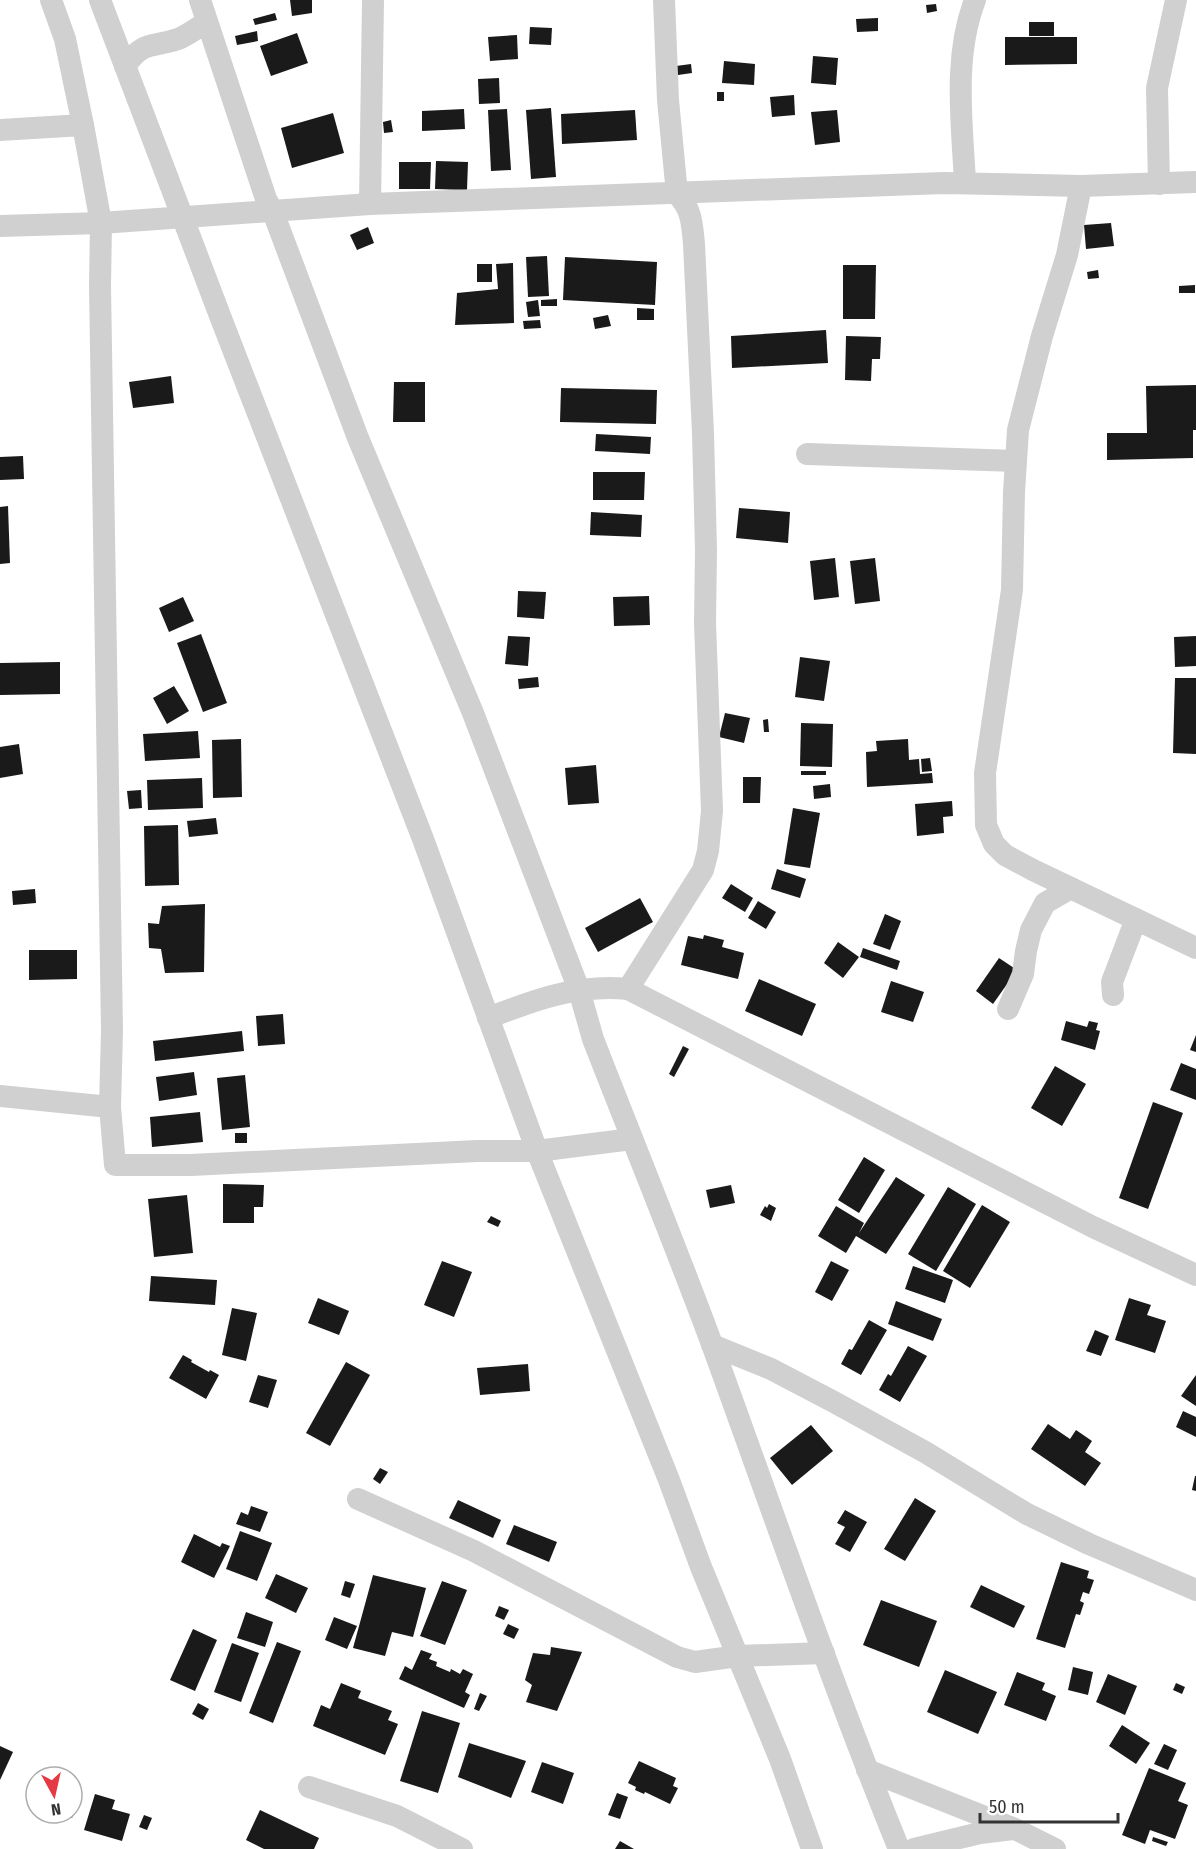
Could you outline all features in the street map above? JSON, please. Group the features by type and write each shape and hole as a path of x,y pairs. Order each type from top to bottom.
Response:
{"street":[{"path":"51,0 65,39 101,223 105,688 112,1031 110,1107 115,1165 191,1165 477,1151 537,1151 632,1139"},
{"path":"100,0 423,839 537,1151 780,1760 812,1849"},
{"path":"200,0 266,199 273,212 358,438 473,712 579,990 593,1039 712,1345 867,1770 899,1849"},
{"path":"370,204 373,0"},
{"path":"628,989 703,870 708,851 712,811 705,623 703,433 694,244 692,216 687,203 677,194 668,100 664,0"},
{"path":"965,182 960,76 969,15 975,0"},
{"path":"1159,184 1157,88 1176,0"},
{"path":"125,66 134,53 142,48 150,44 177,39 207,22"},
{"path":"0,130 83,125"},
{"path":"0,226 101,223 370,204 965,182 1081,186 1196,182"},
{"path":"1081,186 1066,255 1018,429 1012,590 985,773 986,825 994,844 1005,855 1196,948"},
{"path":"807,454 1016,461"},
{"path":"1008,1009 1023,974 1031,930 1045,903 1071,888"},
{"path":"1113,995 1112,982 1136,919"},
{"path":"488,1018 537,999 579,990 609,987 628,989 1083,1221 1196,1275"},
{"path":"0,1096 110,1107"},
{"path":"712,1345 771,1369 834,1402 925,1452 1027,1514 1089,1544 1196,1590"},
{"path":"358,1499 474,1551 677,1657 695,1662 738,1656 824,1653"},
{"path":"867,1770 1015,1829 1055,1849"},
{"path":"309,1787 397,1816 462,1849"},
{"path":"915,1849 980,1833 1015,1829"}],"building":[{"path":"290,0 312,0 312,13 292,16"},
{"path":"936,4 937,11 927,13 926,5"},
{"path":"275,13 277,20 255,25 253,19"},
{"path":"878,18 878,31 857,32 856,19"},
{"path":"1029,22 1054,22 1054,36 1029,36"},
{"path":"530,27 552,28 551,45 529,44"},
{"path":"257,31 258,41 237,45 235,36"},
{"path":"297,33 308,63 271,76 260,46"},
{"path":"517,35 518,59 490,61 488,37"},
{"path":"1005,37 1077,37 1077,64 1005,65"},
{"path":"813,56 838,58 836,85 811,83"},
{"path":"724,61 755,64 754,85 722,83"},
{"path":"691,64 692,73 678,75 676,66"},
{"path":"499,78 500,103 479,104 478,79"},
{"path":"717,92 724,92 724,101 717,101"},
{"path":"794,95 795,115 772,117 770,97"},
{"path":"551,108 556,177 531,179 526,110"},
{"path":"464,109 465,129 422,131 422,111"},
{"path":"507,109 511,170 491,171 488,110"},
{"path":"635,110 637,140 562,144 561,114"},
{"path":"837,110 840,142 815,145 811,112"},
{"path":"333,113 344,153 292,168 281,128"},
{"path":"391,120 393,132 384,133 383,122"},
{"path":"436,161 468,162 467,190 435,189"},
{"path":"399,162 431,162 430,189 399,189"},
{"path":"1111,223 1114,246 1086,249 1084,225"},
{"path":"368,227 374,243 357,250 350,235"},
{"path":"547,256 549,296 528,297 526,257"},
{"path":"565,257 657,262 655,305 563,300"},
{"path":"513,263 514,323 455,325 457,293 498,289 496,264"},
{"path":"477,264 492,264 492,282 477,282"},
{"path":"843,265 876,265 875,319 843,319"},
{"path":"1098,270 1099,278 1088,279 1087,272"},
{"path":"1195,285 1195,293 1179,293 1179,286"},
{"path":"557,299 557,306 541,306 541,300"},
{"path":"538,300 540,316 528,317 526,302"},
{"path":"637,308 654,309 654,320 637,320"},
{"path":"608,315 611,326 595,329 593,318"},
{"path":"540,320 541,328 524,329 523,321"},
{"path":"826,330 828,363 732,368 731,336"},
{"path":"846,336 881,337 880,359 872,359 871,381 845,380"},
{"path":"171,376 174,403 133,408 129,382"},
{"path":"394,382 425,382 425,422 393,422"},
{"path":"1196,385 1196,430 1193,430 1193,458 1107,460 1107,433 1147,433 1146,386"},
{"path":"561,388 657,390 656,424 560,422"},
{"path":"596,434 651,437 650,454 595,451"},
{"path":"23,456 24,479 0,480 0,457"},
{"path":"593,472 645,472 644,500 593,500"},
{"path":"8,506 10,563 0,564 0,507"},
{"path":"739,508 790,512 788,543 736,538"},
{"path":"591,512 642,515 641,537 590,535"},
{"path":"835,558 839,597 814,600 810,561"},
{"path":"875,558 880,601 855,604 850,561"},
{"path":"518,591 546,592 544,619 517,617"},
{"path":"649,596 650,625 614,626 613,597"},
{"path":"183,597 194,621 169,632 159,608"},
{"path":"201,634 227,703 203,712 177,643"},
{"path":"508,636 530,637 528,666 505,664"},
{"path":"1196,636 1196,666 1175,667 1174,637"},
{"path":"800,657 830,661 824,701 795,697"},
{"path":"60,662 60,694 0,695 0,663"},
{"path":"538,677 539,687 519,689 518,679"},
{"path":"1175,678 1196,678 1196,754 1173,753"},
{"path":"174,686 189,711 167,724 153,698"},
{"path":"725,713 750,718 744,743 719,737"},
{"path":"768,719 769,732 764,732 763,720"},
{"path":"801,723 833,724 832,767 800,766"},
{"path":"198,731 200,758 145,761 143,734"},
{"path":"241,739 242,797 213,798 212,740"},
{"path":"908,739 909,760 919,759 920,774 932,773 933,783 867,787 866,752 877,751 876,741"},
{"path":"19,744 23,774 0,778 0,747"},
{"path":"930,758 932,771 922,772 921,759"},
{"path":"596,765 599,803 568,805 565,768"},
{"path":"801,771 826,771 826,775 801,775"},
{"path":"743,777 761,777 760,803 743,803"},
{"path":"202,778 203,808 148,810 147,780"},
{"path":"830,784 831,797 814,799 813,786"},
{"path":"141,790 142,808 129,809 127,791"},
{"path":"952,801 953,816 943,817 944,833 917,836 915,804"},
{"path":"793,808 820,813 810,868 784,864"},
{"path":"216,818 218,834 189,837 187,821"},
{"path":"178,825 179,885 145,886 144,826"},
{"path":"777,869 806,879 800,898 771,889"},
{"path":"731,884 753,898 745,912 722,898"},
{"path":"35,889 36,903 13,905 12,891"},
{"path":"640,898 653,922 598,952 585,928"},
{"path":"758,901 776,912 766,929 748,918"},
{"path":"205,904 204,972 165,973 161,949 149,948 148,923 159,924 162,906"},
{"path":"885,914 901,921 890,950 873,944"},
{"path":"704,935 724,940 722,947 744,953 738,979 681,965 688,936 703,939"},
{"path":"838,942 859,957 843,978 824,963"},
{"path":"863,948 900,961 897,970 860,957"},
{"path":"29,950 77,950 77,979 29,980"},
{"path":"999,958 1017,970 993,1004 976,991"},
{"path":"759,979 816,1004 802,1036 745,1011"},
{"path":"891,981 924,992 913,1022 881,1012"},
{"path":"283,1014 285,1044 258,1046 256,1016"},
{"path":"1066,1021 1087,1027 1089,1021 1098,1023 1096,1030 1100,1031 1095,1050 1061,1040"},
{"path":"242,1031 244,1051 155,1061 153,1041"},
{"path":"1196,1035 1196,1052 1190,1050"},
{"path":"683,1046 689,1049 674,1077 669,1074"},
{"path":"1181,1063 1196,1069 1196,1100 1170,1090"},
{"path":"1055,1066 1086,1084 1062,1126 1031,1108"},
{"path":"194,1072 197,1095 159,1101 156,1077"},
{"path":"245,1075 250,1127 222,1130 217,1078"},
{"path":"1153,1102 1183,1113 1148,1209 1119,1198"},
{"path":"200,1112 203,1142 152,1147 150,1117"},
{"path":"235,1133 247,1133 247,1143 235,1143"},
{"path":"864,1157 885,1170 859,1213 838,1200"},
{"path":"896,1177 925,1195 886,1254 856,1236 846,1253 818,1236 836,1206 864,1223 859,1233"},
{"path":"223,1184 264,1185 263,1207 254,1207 254,1223 223,1223"},
{"path":"731,1185 735,1203 710,1208 706,1190"},
{"path":"948,1187 976,1204 936,1271 908,1254"},
{"path":"187,1195 193,1253 154,1257 148,1199"},
{"path":"769,1204 776,1208 771,1221 760,1215 765,1206 767,1208"},
{"path":"982,1205 1010,1222 970,1288 943,1271"},
{"path":"491,1216 501,1221 498,1227 487,1222"},
{"path":"442,1261 472,1272 454,1317 424,1305"},
{"path":"831,1261 849,1270 832,1301 815,1292"},
{"path":"913,1266 953,1280 945,1303 905,1289"},
{"path":"151,1276 217,1280 215,1305 149,1301"},
{"path":"318,1298 349,1311 339,1335 308,1323"},
{"path":"1129,1298 1151,1305 1147,1315 1166,1321 1155,1353 1115,1340"},
{"path":"896,1301 942,1319 933,1341 888,1324"},
{"path":"232,1308 257,1313 246,1361 222,1355"},
{"path":"869,1320 887,1330 861,1375 841,1364"},
{"path":"1095,1330 1109,1336 1101,1356 1086,1351"},
{"path":"908,1346 927,1356 900,1402 879,1390 888,1374 891,1376"},
{"path":"183,1355 209,1372 210,1370 219,1375 206,1399 169,1378"},
{"path":"346,1362 370,1375 330,1446 306,1433"},
{"path":"528,1364 530,1391 480,1395 477,1368"},
{"path":"258,1375 277,1380 268,1408 249,1402"},
{"path":"1196,1375 1196,1406 1181,1396"},
{"path":"1183,1411 1196,1417 1196,1437 1176,1427"},
{"path":"1048,1424 1070,1439 1076,1430 1092,1441 1085,1452 1101,1463 1085,1486 1031,1449"},
{"path":"811,1425 833,1451 792,1485 770,1458"},
{"path":"380,1468 388,1472 380,1484 373,1479"},
{"path":"1196,1476 1196,1491 1192,1490"},
{"path":"915,1498 936,1511 905,1561 884,1549"},
{"path":"458,1500 501,1520 493,1538 449,1518"},
{"path":"251,1506 268,1512 260,1532 236,1524 241,1512 248,1515"},
{"path":"845,1510 867,1522 850,1552 835,1544 845,1527 837,1523"},
{"path":"514,1525 557,1542 549,1562 506,1544"},
{"path":"240,1531 272,1543 257,1581 226,1569"},
{"path":"194,1534 220,1547 222,1543 230,1546 214,1578 181,1562"},
{"path":"1061,1562 1089,1571 1087,1578 1094,1580 1089,1594 1083,1592 1080,1601 1084,1603 1080,1615 1076,1614 1065,1648 1036,1639"},
{"path":"276,1574 308,1588 296,1613 265,1598"},
{"path":"373,1575 426,1588 413,1637 392,1632 385,1656 353,1648"},
{"path":"345,1581 355,1584 350,1598 341,1595"},
{"path":"442,1581 467,1590 445,1645 420,1636"},
{"path":"981,1585 1025,1606 1014,1628 970,1607"},
{"path":"881,1600 937,1621 919,1667 863,1645"},
{"path":"499,1606 509,1610 504,1620 495,1616"},
{"path":"246,1612 273,1622 265,1647 237,1638"},
{"path":"334,1617 357,1626 347,1649 325,1640"},
{"path":"508,1624 519,1629 514,1639 503,1634"},
{"path":"193,1629 217,1640 195,1691 170,1680"},
{"path":"277,1642 301,1651 273,1723 249,1713"},
{"path":"232,1643 259,1653 241,1702 214,1692"},
{"path":"551,1647 582,1652 557,1711 526,1702 532,1685 525,1680 533,1653 550,1655"},
{"path":"421,1650 432,1654 429,1659 437,1662 436,1666 450,1672 451,1669 460,1674 463,1669 473,1674 465,1692 470,1695 464,1708 399,1679 405,1666 412,1670"},
{"path":"1073,1667 1093,1672 1088,1695 1068,1690"},
{"path":"945,1670 997,1692 978,1734 927,1712"},
{"path":"1017,1672 1045,1683 1042,1690 1056,1696 1046,1721 1004,1705"},
{"path":"1108,1674 1137,1686 1125,1715 1096,1702"},
{"path":"341,1683 361,1691 358,1698 392,1711 388,1720 398,1724 385,1755 313,1726 321,1705 330,1709"},
{"path":"1176,1683 1185,1687 1182,1694 1173,1690"},
{"path":"480,1693 487,1696 479,1711 474,1709"},
{"path":"198,1703 209,1709 203,1720 192,1714"},
{"path":"422,1711 460,1723 438,1793 400,1781"},
{"path":"1122,1725 1150,1743 1136,1764 1109,1746"},
{"path":"469,1743 526,1761 511,1798 458,1777"},
{"path":"1164,1744 1177,1750 1168,1770 1154,1764"},
{"path":"0,1746 13,1752 0,1780"},
{"path":"639,1761 676,1778 673,1786 678,1788 670,1804 645,1792 644,1794 635,1790 636,1787 628,1783"},
{"path":"542,1762 574,1773 563,1804 531,1792"},
{"path":"1149,1768 1186,1783 1178,1801 1188,1805 1175,1839 1150,1830 1145,1844 1122,1835"},
{"path":"617,1793 628,1797 620,1819 608,1815"},
{"path":"95,1794 115,1800 112,1809 130,1814 122,1841 84,1830"},
{"path":"260,1810 319,1838 314,1849 264,1849 246,1840"},
{"path":"144,1815 152,1818 147,1830 139,1827"},
{"path":"1153,1837 1168,1842 1166,1846 1152,1841"},
{"path":"620,1841 634,1849 615,1849"}]}
